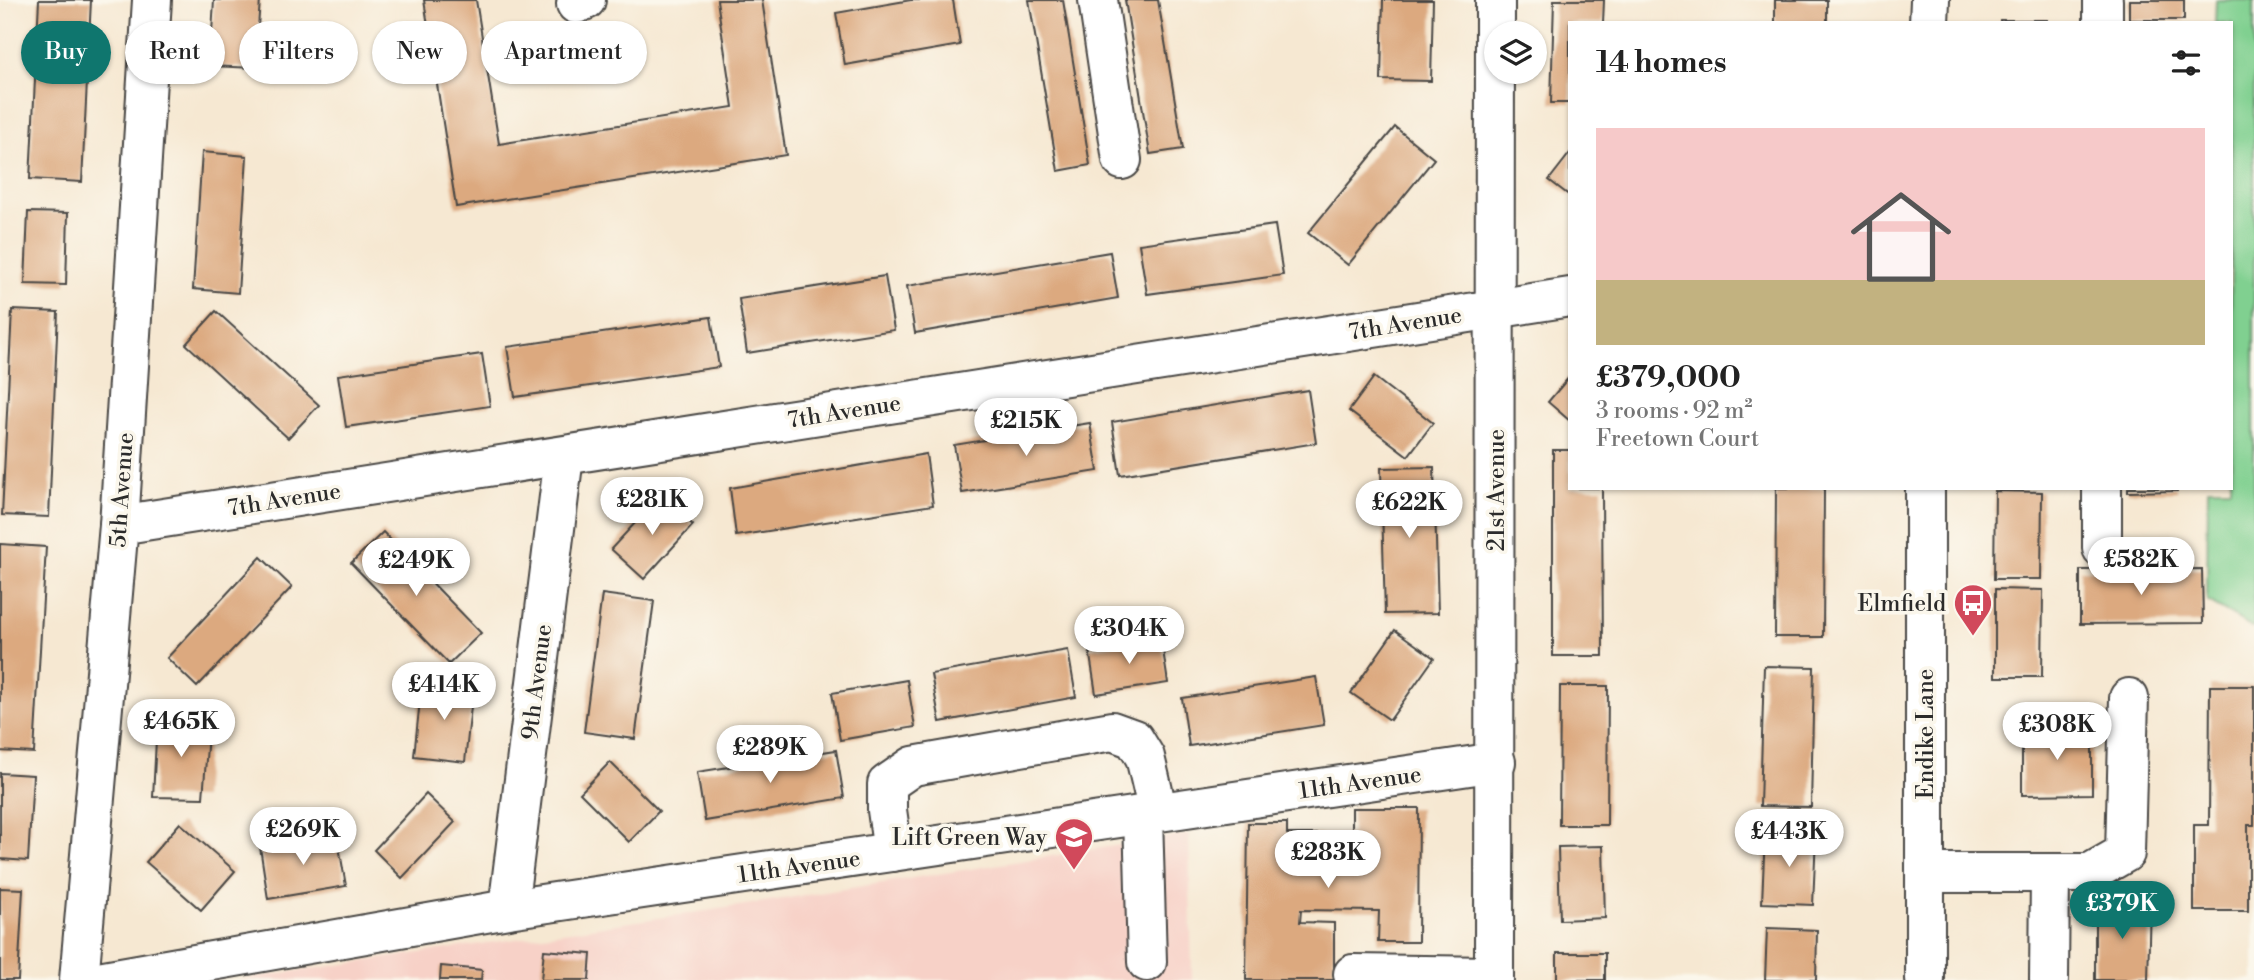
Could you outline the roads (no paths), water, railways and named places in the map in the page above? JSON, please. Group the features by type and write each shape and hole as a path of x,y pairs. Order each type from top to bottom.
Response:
{"street":[{"name":"5th Avenue","path":"79,980 119,524 152,0"},
{"path":"1098,0 1122,160"},
{"name":"21st Avenue","path":"1494,978 1495,0"},
{"path":"1929,21 1930,0"},
{"path":"2103,0 2103,21"},
{"name":"7th Avenue","path":"119,524 1568,297"},
{"name":"9th Avenue","path":"508,909 564,456"},
{"name":"Endike Lane","path":"1924,980 1925,490"},
{"path":"2102,490 2102,548"},
{"path":"1925,873 2090,873 2125,853 2129,698"},
{"path":"894,852 887,810 887,784 913,766 1112,731 1134,739 1145,757 1151,813 1147,962"},
{"name":"11th Avenue","path":"104,980 508,909 1496,762"},
{"path":"2049,980 2050,873"},
{"path":"1353,974 1494,978"}],"place":[{"name":"Elmfield","path":"1973,637"},
{"name":"Lift Green Way","path":"1074,871"}]}
